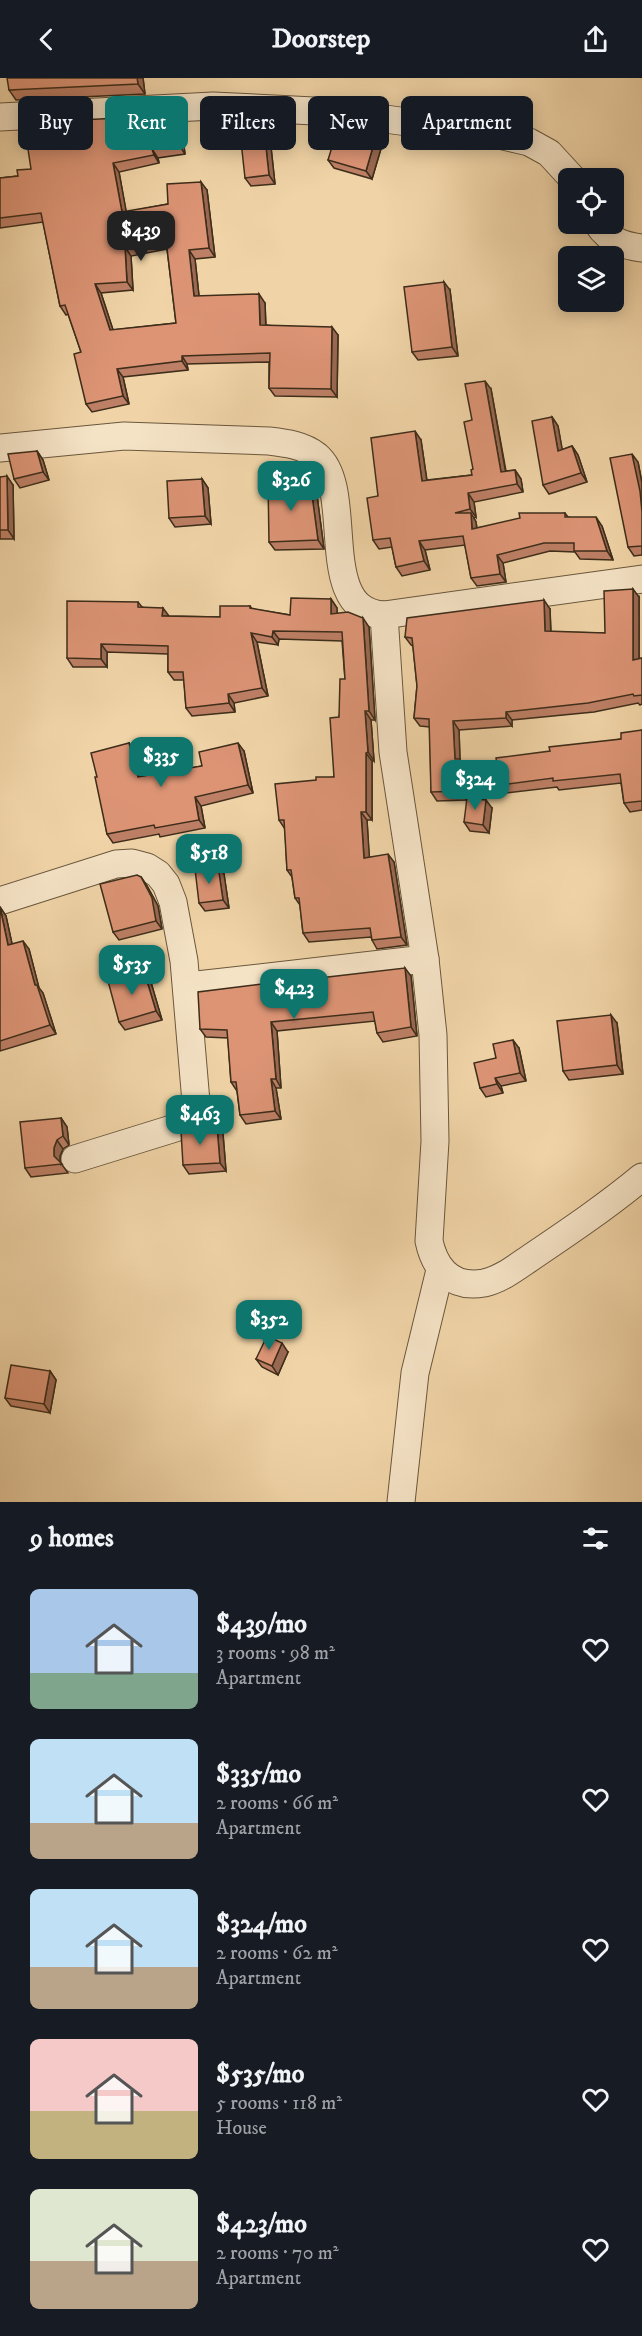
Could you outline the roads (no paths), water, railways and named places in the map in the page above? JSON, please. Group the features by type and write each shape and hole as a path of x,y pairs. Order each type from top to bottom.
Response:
{"street":[{"path":"0,117 213,105 334,112 495,134 529,142 549,153 563,168"},
{"path":"606,234 621,244 642,248"},
{"path":"0,448 124,436 269,441 289,443 306,449 318,457 329,477 343,567 352,598 358,606 367,611 384,615 642,579"},
{"path":"384,615 393,752 433,1035 435,1130 429,1240 432,1255 440,1269 454,1279 469,1284 485,1282 502,1276 577,1227 642,1177"},
{"path":"0,901 116,864 132,863 147,867 158,874 166,884 173,902 188,986 196,1102 192,1113 175,1128 75,1159"},
{"path":"188,986 424,959"},
{"path":"401,1502 415,1373 440,1269"}]}
